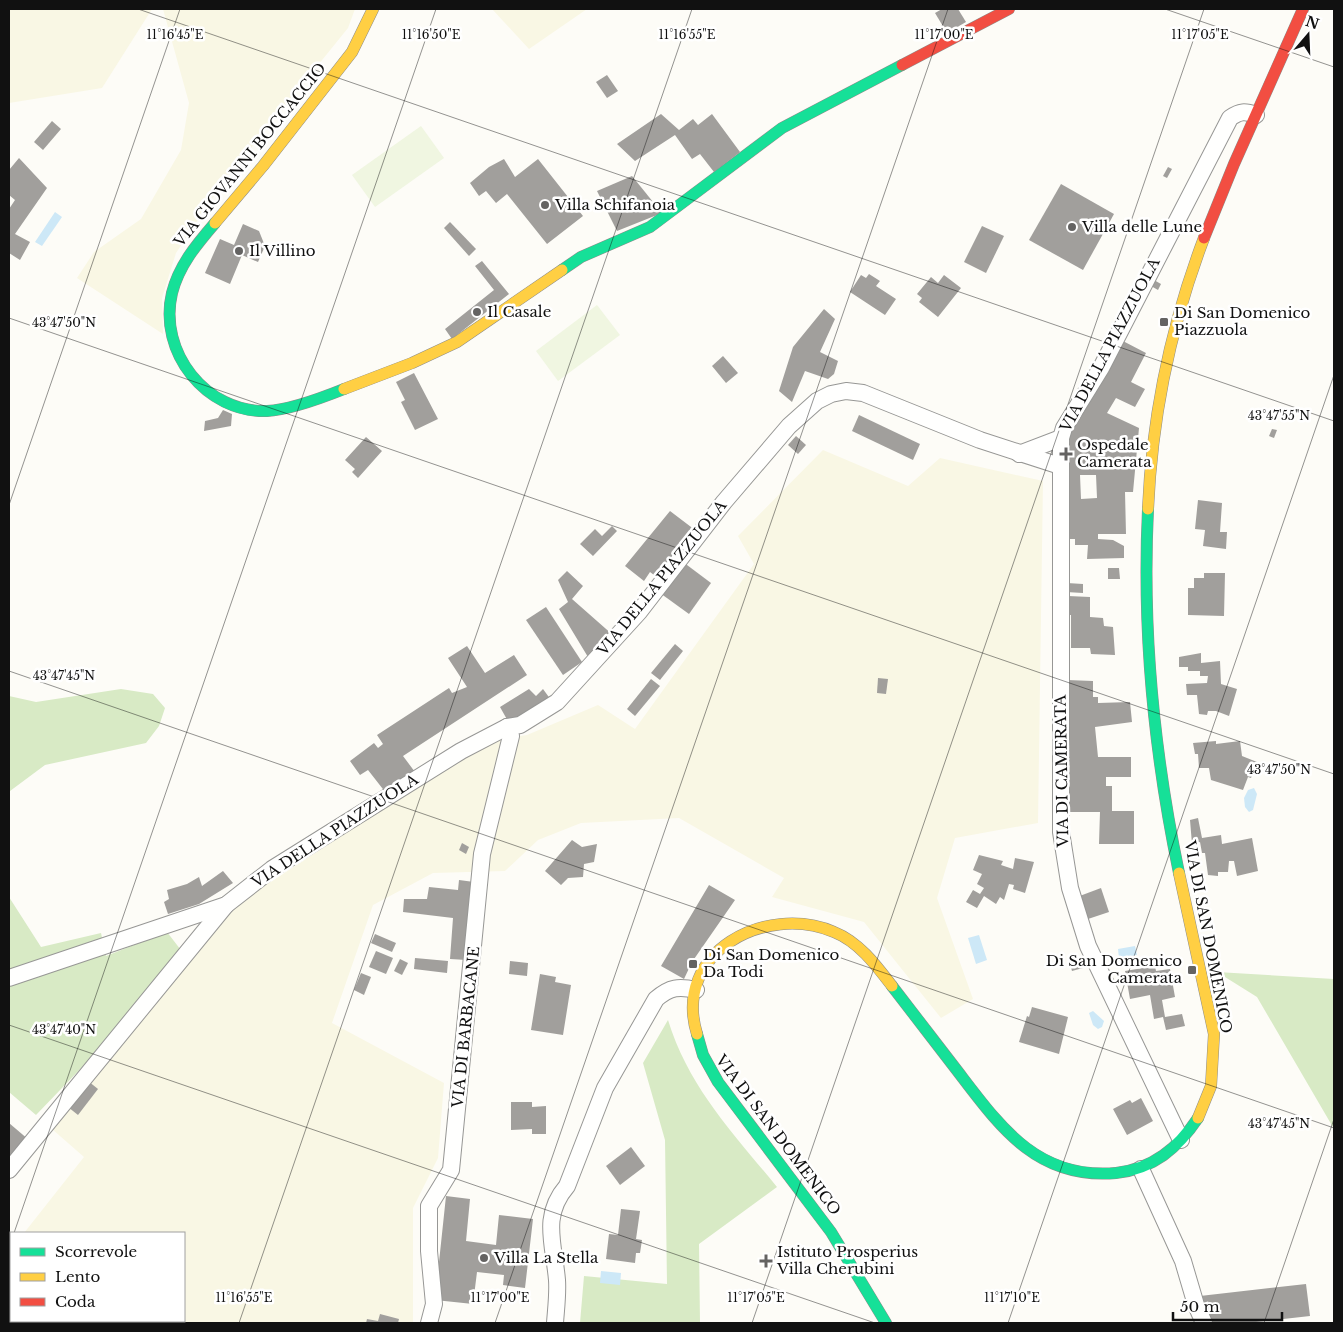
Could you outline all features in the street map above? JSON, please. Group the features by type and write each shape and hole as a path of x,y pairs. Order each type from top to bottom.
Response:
{"main road":[{"name":"VIA GIOVANNI BOCCACCIO","path":"373,9 352,52 263,166 193,249 180,270 172,294 169,325 181,362 202,388 212,396 241,408 268,411 320,398 412,363 457,342 580,257 650,228 782,128 1008,9"},
{"name":"VIA DI SAN DOMENICO","path":"886,1323 832,1232 718,1082 702,1057 694,1024 696,990 702,968 712,955 730,939 759,927 816,927 838,934 860,948 879,969 991,1115 1024,1149 1053,1164 1084,1173 1108,1174 1141,1169 1163,1157 1182,1140 1201,1113 1212,1087 1215,1063 1214,1034 1159,759 1151,666 1147,568 1150,491 1157,418 1176,326 1212,216 1303,9"}],"street":[{"name":"VIA DELLA PIAZZUOLA","path":"9,978 226,905 272,869 461,751 507,727 520,725 557,702 582,677 639,612 724,502 789,426 817,401 846,391 863,393 1019,454 1060,466 1061,438 1064,428 1101,368 1230,118 1238,112 1246,111 1256,115"},
{"name":"VIA DELLA PIAZZUOLA","path":"1019,454 1061,438"},
{"name":"VIA DI CAMERATA","path":"1060,466 1061,832 1064,859 1070,888 1088,946 1182,1140"},
{"name":"VIA DI BARBACANE","path":"429,1323 434,1304 428,1251 429,1206 451,1170 482,854 511,736 507,727"},
{"path":"9,1170 226,905"},
{"path":"555,1323 557,1282 551,1224 556,1200 567,1186 605,1088 656,998 666,990 675,987 696,990"},
{"path":"1141,1169 1183,1261 1196,1306 1204,1323"}],"shaded area":[{"path":"152,9 102,88 9,103 9,10"},
{"path":"163,9 355,9 348,28 221,185 176,253 162,298 163,334 77,278 94,252 141,219 181,150 189,103"},
{"path":"492,9 587,9 529,49"},
{"path":"823,450 908,486 940,458 1043,481 1038,823 955,838 937,898 973,999 941,1018 864,922 772,897 784,878 679,818 581,823 538,840 505,871 433,873 373,905 332,1023 444,1083 438,1158 413,1208 413,1323 9,1323 10,1252 10,1322 185,1322 185,1232 25,1232 84,1157 52,1129 187,958 244,899 488,741 527,735 598,705 635,729 754,564 738,536"}],"green space":[{"path":"421,126 444,158 375,207 352,175"},
{"path":"597,305 620,335 558,381 536,351"},
{"path":"121,689 153,694 165,708 159,726 146,743 45,765 10,791 9,796 9,696 36,702"},
{"path":"9,897 41,947 101,933 106,956 167,932 187,958 36,1115 9,1092"},
{"path":"1217,972 1334,979 1334,1129 1257,997"},
{"path":"668,1020 677,1044 700,1088 714,1109 777,1187 699,1244 700,1323 580,1323 584,1276 667,1284 665,1140 643,1063"}],"water":[{"path":"55,212 62,217 42,246 35,242"},
{"path":"1254,788 1257,794 1253,810 1249,812 1245,807 1244,798 1248,790"},
{"path":"979,935 987,960 976,964 968,938"},
{"path":"1135,946 1137,955 1119,958 1118,949"},
{"path":"1093,1011 1104,1021 1102,1027 1098,1029 1093,1025 1089,1013"},
{"path":"601,1271 621,1273 620,1285 600,1283"}],"building":[{"path":"942,9 958,9 966,22 947,33 935,13"},
{"path":"607,75 618,91 607,98 596,82"},
{"path":"661,114 679,130 693,119 698,125 712,114 740,152 714,172 700,154 692,159 675,135 635,161 617,144"},
{"path":"52,121 61,129 43,150 34,142"},
{"path":"19,158 47,188 15,234 30,242 20,260 9,253 9,209 15,200 9,195 9,170"},
{"name":"Villa Schifanoia","path":"504,159 515,177 538,159 583,216 547,244 507,194 496,203 486,191 479,196 470,183 489,167"},
{"path":"1168,167 1172,169 1167,178 1163,176"},
{"path":"632,176 662,213 617,231 597,191"},
{"name":"Villa delle Lune","path":"1061,184 1114,214 1083,270 1029,240"},
{"path":"450,222 476,249 469,256 444,228"},
{"name":"Il Villino","path":"243,224 259,231 265,246 258,262 242,255 230,284 205,273 220,239 234,245"},
{"path":"982,226 1004,236 986,273 964,262"},
{"name":"Il Casale","path":"482,261 509,294 452,339 445,329 494,290 475,266"},
{"path":"869,274 880,281 876,286 896,299 885,315 850,292 861,275 866,278"},
{"path":"944,275 961,288 938,317 919,302 922,298 917,294 931,277 938,283"},
{"path":"1154,280 1161,284 1158,290 1151,286"},
{"path":"824,309 835,319 820,352 838,361 834,374 828,379 805,371 792,402 779,391 793,347"},
{"path":"1121,340 1146,353 1131,382 1145,389 1135,407 1116,398 1107,413 1139,428 1133,492 1125,492 1126,534 1098,534 1098,539 1113,540 1124,546 1124,558 1087,559 1088,545 1075,545 1075,539 1067,539 1066,440","holes":["1080,475 1096,475 1097,498 1081,499"]},
{"path":"723,356 738,373 726,383 712,366"},
{"path":"414,373 438,419 415,430 401,402 405,400 396,382"},
{"path":"223,410 232,414 231,426 204,431 205,421 218,418"},
{"path":"859,415 920,444 913,460 852,431"},
{"path":"1272,429 1277,430 1274,438 1269,436"},
{"path":"796,436 806,445 798,454 788,445"},
{"path":"366,437 382,451 358,478 352,472 355,469 345,460"},
{"path":"1198,500 1222,503 1220,532 1227,532 1226,549 1203,546 1205,530 1195,529"},
{"path":"670,511 695,530 658,578 650,572 644,581 625,566"},
{"path":"612,526 617,531 593,556 580,544 595,529 602,536"},
{"path":"683,562 711,583 689,614 660,593"},
{"path":"1108,568 1119,568 1120,579 1108,579"},
{"path":"567,571 583,586 572,599 614,636 591,662 559,609 568,602 558,580"},
{"path":"1204,573 1225,573 1224,616 1188,615 1188,588 1194,588 1194,578 1204,578"},
{"path":"1067,583 1083,584 1083,593 1066,592"},
{"path":"1068,596 1090,597 1090,617 1103,618 1104,626 1113,627 1115,655 1091,654 1090,648 1071,648 1071,615 1068,615"},
{"path":"546,607 582,662 563,675 526,620"},
{"path":"675,644 683,651 660,680 651,673"},
{"path":"467,646 485,673 514,655 527,675 403,756 415,772 386,793 368,770 360,775 350,761 374,743 378,748 383,744 377,735 449,688 452,693 467,687 448,658"},
{"path":"1201,653 1201,663 1220,661 1221,684 1237,689 1229,716 1216,711 1208,711 1207,715 1199,714 1197,695 1187,695 1186,684 1207,683 1208,676 1200,676 1200,671 1188,671 1188,667 1179,667 1179,657"},
{"path":"878,678 888,679 886,694 877,693"},
{"path":"651,679 660,686 635,716 627,709"},
{"path":"1067,680 1093,681 1093,697 1098,697 1098,703 1130,702 1132,722 1095,727 1098,757 1131,757 1131,777 1106,777 1106,786 1112,786 1112,811 1134,811 1134,844 1099,844 1100,812 1067,812"},
{"path":"529,689 536,696 543,689 551,700 509,723 500,707"},
{"path":"1216,741 1216,744 1240,741 1242,756 1257,762 1251,778 1248,777 1243,790 1211,780 1209,768 1199,768 1198,754 1195,754 1193,743"},
{"path":"1198,818 1202,838 1221,835 1222,844 1252,838 1258,871 1237,876 1234,861 1229,861 1228,872 1218,872 1218,876 1208,875 1205,853 1202,853 1200,842 1192,844 1190,820"},
{"path":"572,840 582,847 597,844 594,862 584,864 583,877 568,878 561,885 545,871"},
{"path":"462,843 469,847 466,854 459,850"},
{"path":"979,855 1003,861 1001,865 1013,869 1015,858 1034,862 1025,893 1013,889 1014,885 1009,884 1004,900 1000,897 996,904 984,896 977,908 966,902 973,890 980,894 984,888 977,884 982,874 973,870"},
{"path":"223,871 233,883 199,904 168,914 164,902 169,899 167,890 187,884 199,877 202,886"},
{"path":"459,880 474,882 467,960 450,959 453,918 403,912 404,899 427,899 429,887 458,890"},
{"path":"709,885 735,900 692,962 684,979 661,966"},
{"path":"1101,888 1109,912 1085,920 1077,897"},
{"path":"375,934 396,943 392,952 371,943"},
{"path":"376,951 393,958 386,974 369,967"},
{"path":"415,958 448,961 447,973 414,969"},
{"path":"400,959 408,963 402,975 394,971"},
{"path":"1088,959 1090,966 1072,971 1070,964"},
{"path":"510,961 528,963 527,976 509,974"},
{"path":"1155,966 1156,971 1170,969 1175,997 1162,1000 1165,1017 1182,1014 1185,1026 1166,1030 1163,1017 1154,1019 1150,995 1130,999 1125,971"},
{"path":"361,973 371,977 364,995 354,990"},
{"path":"540,974 556,977 555,982 571,985 563,1035 531,1030"},
{"path":"1032,1007 1068,1017 1059,1054 1019,1042 1027,1016 1029,1017"},
{"path":"88,1081 98,1089 78,1115 68,1107"},
{"path":"1141,1098 1153,1121 1127,1135 1113,1109 1130,1100 1132,1103"},
{"path":"511,1102 532,1102 532,1107 546,1106 546,1134 532,1134 532,1129 511,1130"},
{"path":"9,1123 29,1140 9,1166"},
{"path":"631,1147 645,1166 620,1185 606,1166"},
{"name":"Villa La Stella","path":"446,1196 470,1199 466,1241 496,1245 499,1215 533,1219 525,1288 503,1285 504,1275 477,1272 473,1304 435,1300"},
{"path":"621,1209 640,1211 636,1239 642,1240 640,1253 636,1253 635,1263 606,1259 609,1234 618,1235"},
{"path":"1306,1284 1310,1316 1247,1323 1210,1323 1200,1296"},
{"path":"380,1314 399,1319 398,1323 366,1323 367,1319 378,1321"}],"traffic: fast":[{"path":"562,270 581,257 650,227 782,128 902,65"},
{"path":"215,223 184,264 172,293 170,315 172,337 180,357 191,375 206,390 224,402 245,409 267,411 296,406 344,389"},
{"path":"1148,509 1147,600 1152,692 1163,783 1179,873"},
{"path":"892,986 990,1113 1024,1146 1043,1159 1064,1168 1089,1173 1129,1171 1153,1162 1173,1148 1198,1118"},
{"path":"697,1034 703,1055 718,1082 831,1232 886,1323"}],"traffic: slow":[{"path":"215,223 263,166 352,52 373,9"},
{"path":"1148,509 1154,440 1165,371 1182,304 1204,238"},
{"path":"344,389 412,363 457,342 562,270"},
{"path":"1179,873 1214,1034 1211,1086 1198,1118"},
{"path":"697,1034 693,1005 698,979 711,958 731,941 754,930 780,924 808,925 834,932 859,948 892,986"}],"traffic: jam":[{"path":"902,65 1009,9"},
{"path":"1204,238 1234,164 1303,9"}],"place":[{"name":"Villa Schifanoia","path":"545,205"},
{"name":"Villa delle Lune","path":"1072,227"},
{"name":"Il Villino","path":"239,251"},
{"name":"Il Casale","path":"477,312"},
{"name":"Di San Domenico Piazzuola","path":"1164,322"},
{"name":"Ospedale Camerata","path":"1066,454"},
{"name":"Di San Domenico Da Todi","path":"693,964"},
{"name":"Di San Domenico Camerata","path":"1192,970"},
{"name":"Villa La Stella","path":"484,1258"},
{"name":"Istituto Prosperius Villa Cherubini","path":"766,1261"}]}
